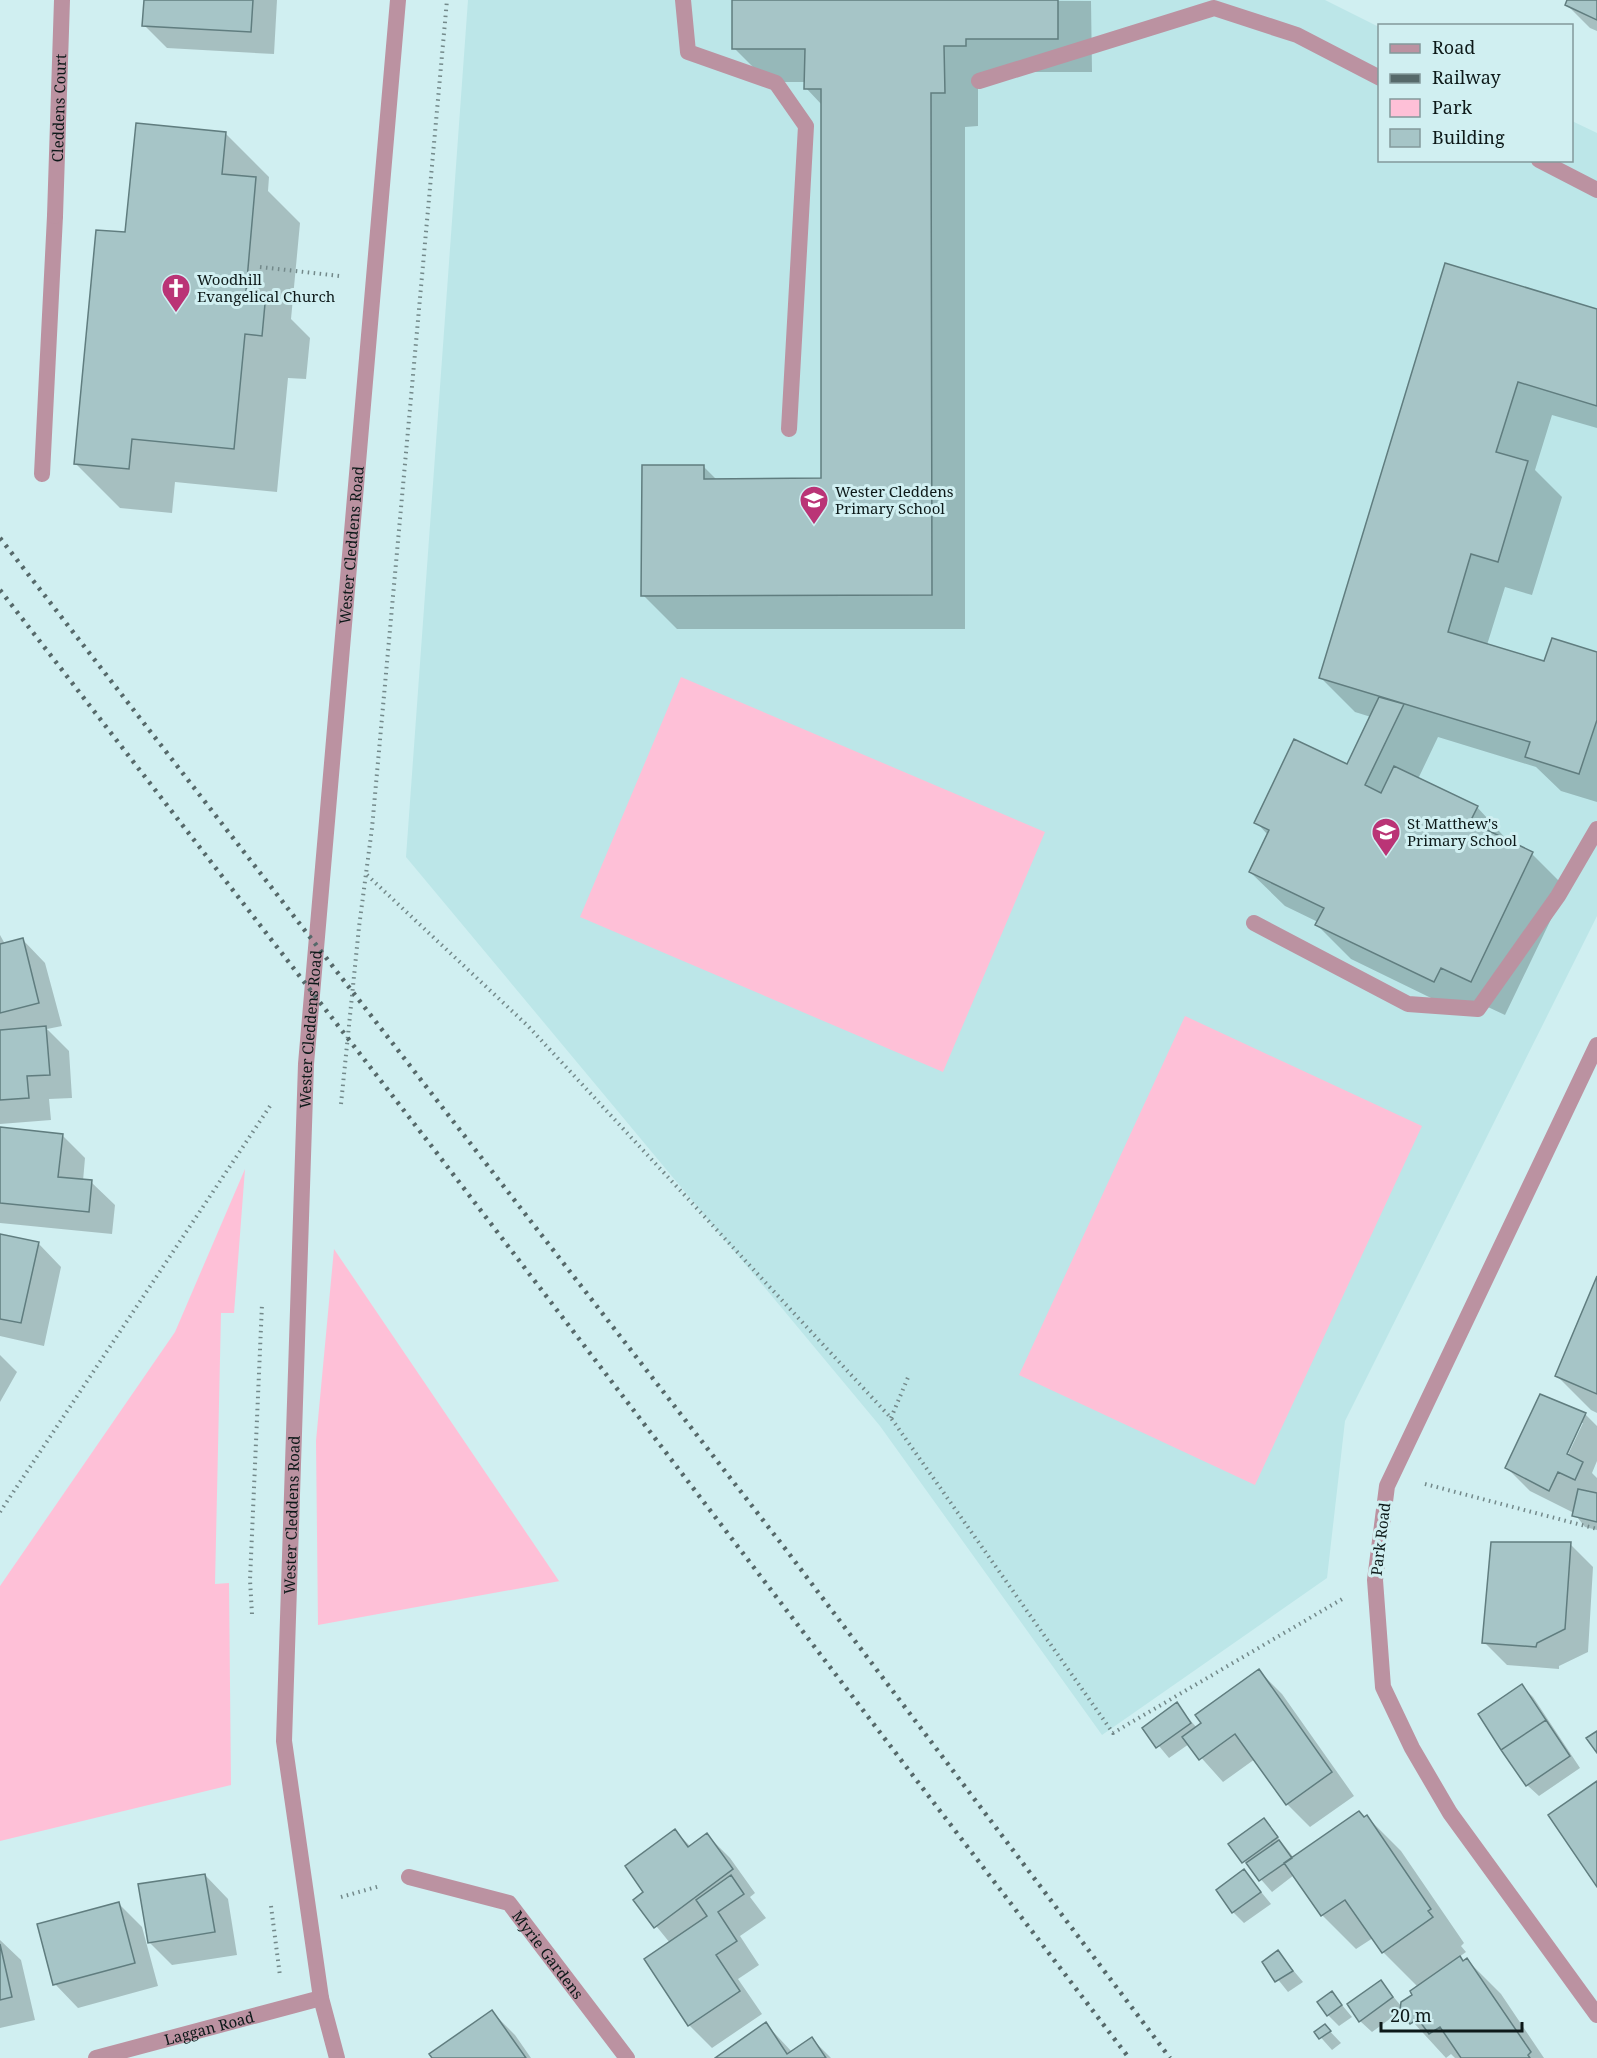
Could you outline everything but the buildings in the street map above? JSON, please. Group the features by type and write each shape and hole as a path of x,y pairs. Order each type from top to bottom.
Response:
{"street":[{"name":"Cleddens Court","path":"42,474 55,216 62,0"},
{"name":"Wester Cleddens Road","path":"336,2058 321,1998 284,1741 306,1064 398,0"},
{"path":"683,0 688,52 776,83 806,126 789,429"},
{"path":"979,81 1208,4 1297,35 1378,77"},
{"path":"1543,162 1597,190"},
{"path":"1254,923 1408,1004 1478,1009 1558,896 1597,829"},
{"name":"Park Road","path":"1597,1046 1387,1486 1375,1580 1383,1687 1412,1748 1450,1813 1597,2015"},
{"name":"Myrie Gardens","path":"409,1877 509,1903 627,2058"},
{"name":"Laggan Road","path":"96,2058 321,1998"}],"path":[{"path":"341,1105 358,927 367,874 447,0"},
{"path":"260,267 374,280"},
{"path":"367,874 528,1026 891,1418 1113,1733 1375,1580"},
{"path":"0,1512 270,1105"},
{"path":"891,1418 909,1375"},
{"path":"1392,1476 1597,1528"},
{"path":"308,1906 409,1877"}],"shaded area":[{"path":"468,0 1325,0 1378,26 1378,162 1573,162 1573,121 1597,133 1597,916 1345,1421 1327,1578 1102,1735 880,1426 406,857"}],"green space":[{"path":"681,677 1045,832 943,1072 580,917"},
{"path":"1185,1016 1422,1126 1255,1485 1019,1375"},
{"path":"245,1169 234,1313 221,1313 215,1584 229,1583 231,1785 0,1841 0,1586 175,1332"},
{"path":"334,1249 560,1581 318,1625 316,1441"}],"railway":[{"path":"0,538 787,1551 1170,2058"},
{"path":"0,590 433,1148 1129,2058"}],"place":[{"name":"Woodhill Evangelical Church","path":"176,314"},
{"name":"Wester Cleddens Primary School","path":"814,526"},
{"name":"St Matthew's Primary School","path":"1386,858"}]}
